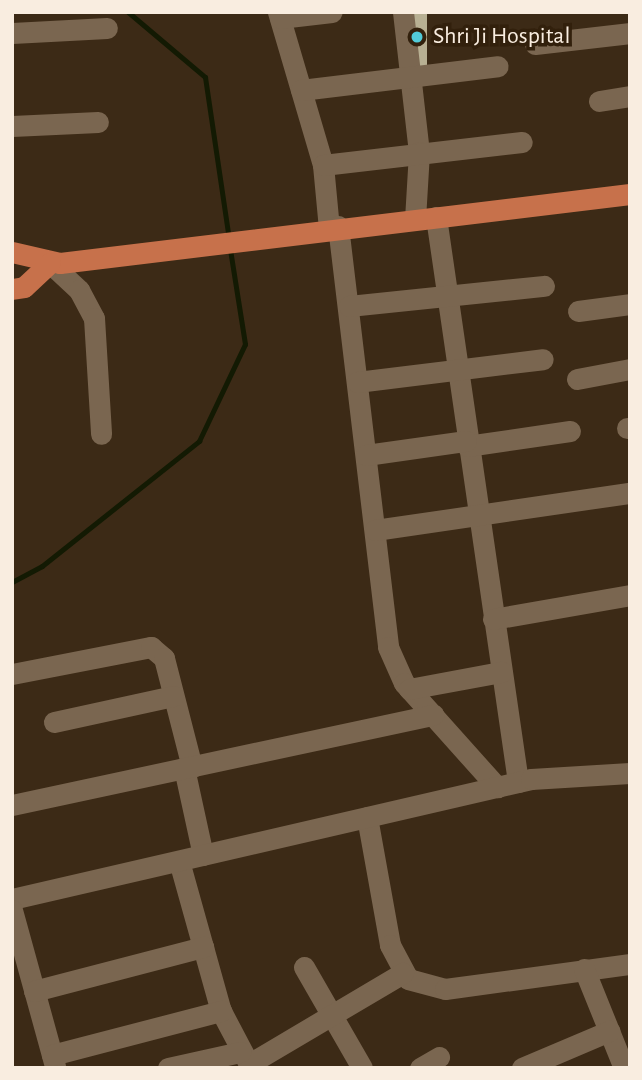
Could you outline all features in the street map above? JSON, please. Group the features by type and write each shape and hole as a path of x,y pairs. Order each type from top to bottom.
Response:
{"main road":[{"path":"12,252 55,263 329,228 630,194"},
{"path":"12,289 24,287 55,263"}],"street":[{"path":"332,12 279,15 323,165 329,228 349,306 388,647 410,689 433,715 507,785"},
{"path":"403,12 426,218 444,296 501,672 507,785"},
{"path":"12,33 107,28"},
{"path":"535,44 630,33"},
{"path":"301,90 498,66"},
{"path":"598,101 630,96"},
{"path":"12,126 98,122"},
{"path":"323,165 522,142"},
{"path":"55,263 79,290 94,318 101,434"},
{"path":"349,306 544,286"},
{"path":"578,311 630,304"},
{"path":"357,382 543,359"},
{"path":"577,379 630,369"},
{"path":"366,455 570,431"},
{"path":"374,530 630,493"},
{"path":"493,619 630,595"},
{"path":"12,674 151,647 163,658 188,767 203,855"},
{"path":"410,689 501,672"},
{"path":"54,722 173,696"},
{"path":"12,805 433,715"},
{"path":"12,899 507,785 630,773"},
{"path":"367,817 390,945 403,973 424,987 445,989 630,964"},
{"path":"179,861 221,1011 247,1061"},
{"path":"12,910 53,1061 221,1011"},
{"path":"34,991 203,947"},
{"path":"304,967 362,1068"},
{"path":"584,969 624,1068"},
{"path":"168,1068 247,1061 403,973"},
{"path":"522,1068 609,1031"}],"building":[{"path":"406,12 427,12 427,67 406,67"}],"waterway":[{"path":"128,12 205,77 229,239"},
{"path":"12,582 42,566 199,441 245,344 230,249"}],"place":[{"name":"Shri Ji Hospital","path":"417,37"}]}
